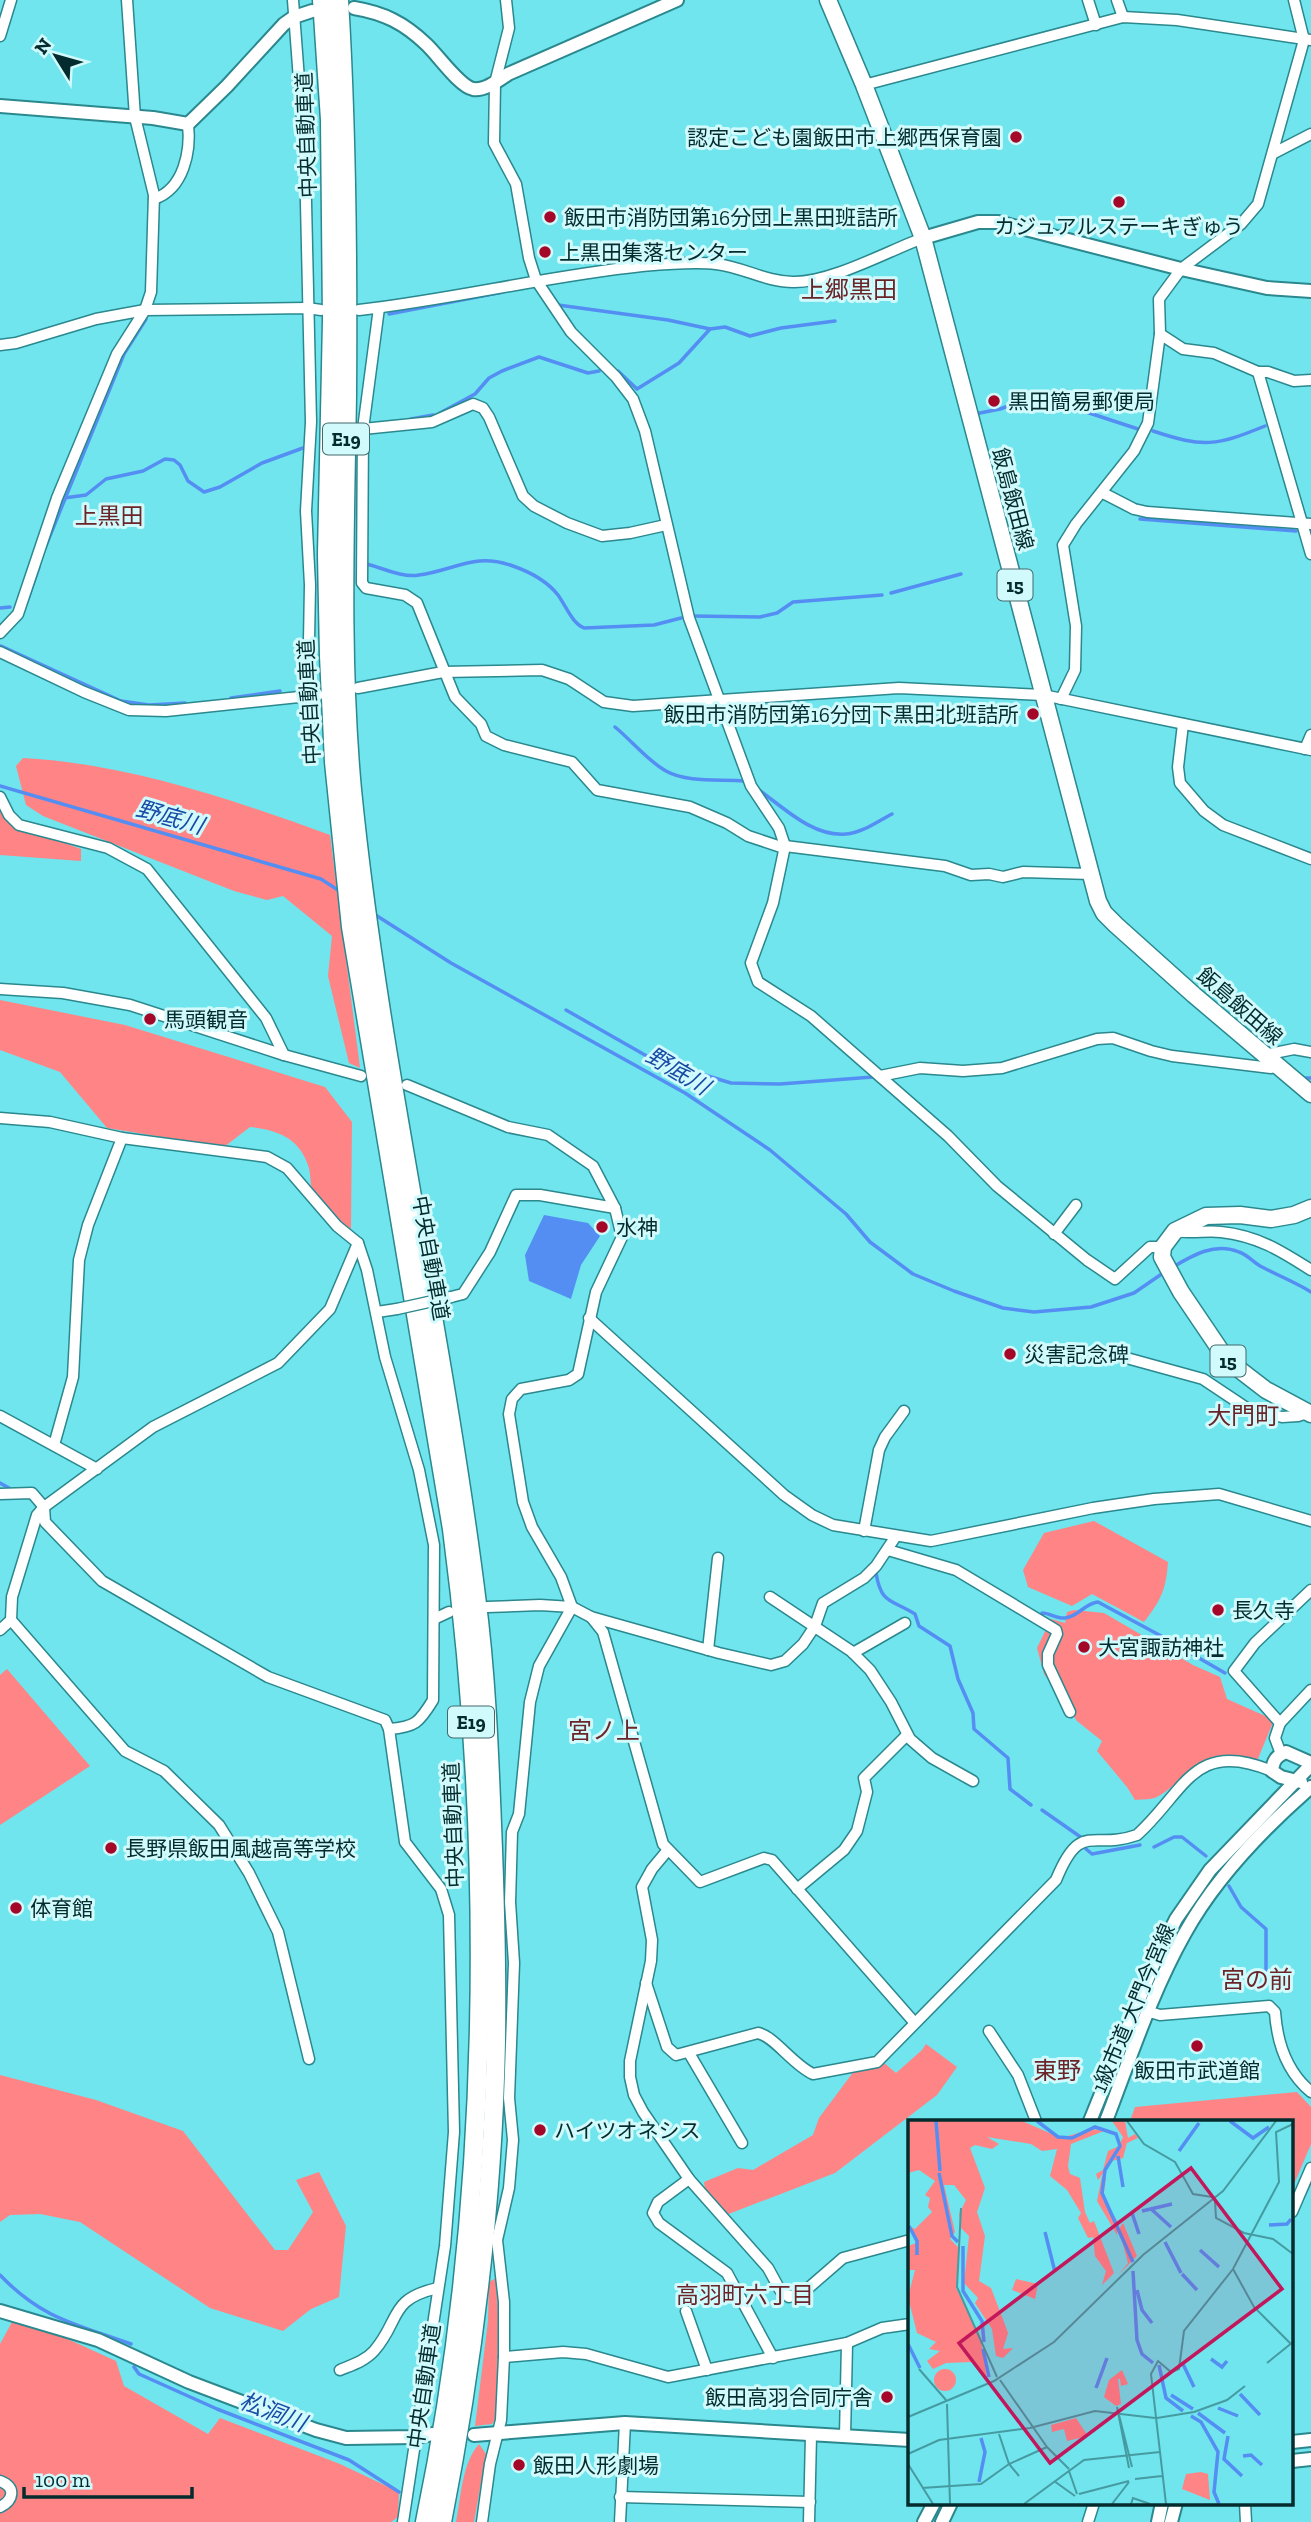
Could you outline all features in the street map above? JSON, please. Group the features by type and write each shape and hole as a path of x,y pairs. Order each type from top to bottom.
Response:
{"highway":[{"name":"中央自動車道","path":"346,4 348,245 344,554 346,683 352,787 370,936 461,1487 486,1694 491,1789 496,1955 496,2046 491,2141 483,2251 471,2353 442,2522"},
{"name":"中央自動車道","path":"317,6 330,120 332,213 327,554 328,656 334,762 351,927 452,1529 459,1582 475,1788 479,1966 474,2140 453,2350 435,2474 425,2522"}],"main road":[{"name":"飯島飯田線","path":"828,0 923,238 1098,901 1110,919 1264,1055 1308,1088"},
{"path":"1163,1252 1175,1231 1206,1216 1270,1219 1294,1215 1311,1208"},
{"name":"15","path":"1163,1252 1172,1278 1227,1360 1258,1385 1309,1413"}],"street":[{"path":"0,36 10,0"},
{"path":"0,633 18,614 57,498 117,354 145,310 152,292 154,199 135,117 127,0"},
{"path":"0,652 129,710 166,711 313,696 306,511 311,422 305,159 293,0"},
{"path":"506,0 509,29 495,83 494,143 516,184 529,258 536,280 571,332 616,377 632,399 645,431 689,618 751,786 779,828 785,847 773,903 751,963 758,982 811,1016 947,1136 997,1186 1054,1234 1115,1279 1150,1247 1163,1252"},
{"path":"346,4 384,14 425,43 464,83 472,89 482,89 508,74 677,0"},
{"path":"1088,0 1096,24"},
{"path":"1117,0 1123,17"},
{"path":"1061,699 1074,670 1076,626 1063,545 1076,524 1134,451 1148,423 1160,334 1159,299 1181,269 1241,224 1258,204 1308,40 1294,0"},
{"path":"154,199 172,186 187,161 188,124 284,24 317,6"},
{"path":"864,85 1123,17 1177,20 1308,40"},
{"path":"0,106 188,124"},
{"path":"1274,153 1311,134"},
{"path":"359,310 536,280 645,266 715,263 771,280 795,282 825,276 923,238 978,222 998,222 1267,288 1311,291"},
{"path":"379,308 363,429 362,583 366,588 405,595 417,603 455,697 481,724 486,736 504,745 572,762 597,790 690,807 727,823 748,836 785,847 945,866 971,875 989,874 1003,877 1023,872 1091,874"},
{"path":"0,345 16,344 96,319 145,310 321,310"},
{"path":"1160,334 1183,349 1214,353 1258,372 1268,372 1294,381 1311,380"},
{"path":"1258,372 1306,524 1311,554"},
{"path":"363,429 432,422 473,404 483,408 489,417 523,496 534,506 567,523 602,536 666,525"},
{"path":"1103,493 1134,509 1147,512 1306,524"},
{"path":"358,688 443,672 542,670 569,679 604,702 633,706 899,688 1043,695 1308,749 1311,735"},
{"path":"1183,724 1178,767 1180,783 1204,811 1223,825 1311,859"},
{"path":"0,797 19,825 108,848 147,869 266,1018 284,1055"},
{"path":"0,989 64,993 130,1005 284,1055 361,1076"},
{"path":"880,1076 920,1068 963,1071 1002,1068 1097,1039 1113,1038 1172,1056 1271,1068 1279,1066"},
{"path":"1264,1055 1294,1049 1311,1052"},
{"path":"407,1085 508,1127 548,1135 593,1166 615,1208 622,1237 596,1292 578,1374 569,1380 522,1389 512,1399 509,1414 523,1502 532,1527 561,1577 572,1607 539,1667 530,1702 519,1814 512,1832 510,1902 514,1963 509,2098 513,2140 509,2188 497,2241 504,2302 504,2357 499,2434 490,2464 482,2522"},
{"path":"0,1118 50,1122 122,1138 267,1157 286,1168 337,1226 358,1243 377,1312 385,1357 419,1470 434,1545 433,1700 423,1717 410,1727 389,1728"},
{"path":"54,1445 73,1377 79,1260 88,1224 122,1138"},
{"path":"377,1312 463,1294 490,1252 516,1195 540,1195 615,1208"},
{"path":"1054,1234 1076,1205"},
{"path":"1175,1231 1217,1231 1259,1240 1311,1270"},
{"path":"309,2059 278,1933 249,1873 219,1825 163,1771 125,1751 11,1620 12,1597 37,1516 44,1507 153,1427 278,1363 331,1309 358,1243"},
{"path":"589,1318 799,1507 833,1525 931,1541 1014,1522 1112,1505 1219,1494 1311,1520"},
{"path":"1105,1355 1112,1353 1203,1379 1248,1409 1282,1417 1309,1413"},
{"path":"864,1531 879,1450 904,1411"},
{"path":"0,1416 97,1469"},
{"path":"0,1494 32,1493 44,1507 45,1522 102,1581 268,1676 385,1720 389,1728 405,1842 441,1889 449,1915 454,2132 445,2246 403,2522"},
{"path":"487,1607 572,1607 591,1617 771,1665 785,1661 803,1644 815,1626 824,1603 864,1578 888,1550 896,1536"},
{"path":"888,1550 956,1570 1056,1630 1058,1634 1048,1654 1048,1665 1070,1712"},
{"path":"708,1650 718,1558"},
{"path":"1280,1723 1234,1671 1255,1643 1311,1590"},
{"path":"770,1597 853,1653 870,1670 891,1702 907,1735 932,1757 973,1781"},
{"path":"434,1619 449,1612"},
{"path":"591,1617 603,1632 638,1763 667,1851 700,1882 764,1858 772,1860 914,2022"},
{"path":"0,1630 11,1620"},
{"path":"853,1653 905,1623"},
{"path":"1281,1754 1275,1738 1280,1723 1311,1690"},
{"path":"797,1889 844,1850 857,1831 867,1792 864,1778 907,1735"},
{"path":"1090,2120 1154,1963 1176,1919 1210,1870 1311,1764 1293,1754 1281,1754 1273,1763 1272,1771"},
{"path":"646,1983 667,2047 676,2055 758,2033 770,2039 795,2063 813,2074 877,2062 1056,1880 1063,1861 1074,1847 1086,1840 1126,1839 1138,1835 1188,1777 1206,1766 1229,1760 1253,1763 1281,1777 1311,1786"},
{"name":"1級市道 大門今宮線","path":"1106,2120 1185,1933 1213,1891 1243,1854 1311,1786"},
{"path":"667,1851 642,1887 652,1940 651,1961 630,2061 632,2086 643,2112 689,2179 768,2268 780,2290 789,2297 805,2291 842,2258 908,2242"},
{"path":"1150,2012 1160,2015 1269,2006 1275,2012 1276,2037 1280,2046 1297,2076 1311,2092"},
{"path":"989,2031 1018,2075 1036,2120"},
{"path":"689,2053 742,2143"},
{"path":"1294,2206 1311,2168"},
{"path":"689,2179 658,2202 653,2213 659,2223 727,2273 773,2358"},
{"path":"340,2370 373,2353 400,2305 420,2292 438,2288"},
{"path":"0,2311 98,2340 189,2382 316,2430 346,2438 415,2437 433,2434"},
{"path":"686,2311 707,2370"},
{"path":"504,2357 563,2352 586,2354 668,2378 847,2343 882,2328 908,2325"},
{"path":"845,2436 847,2343"},
{"path":"474,2434 625,2423 908,2440"},
{"path":"620,2522 625,2423"},
{"path":"809,2522 811,2435"},
{"path":"0,2481 6,2483 12,2496 0,2507"},
{"path":"620,2497 810,2502"},
{"path":"924,2522 933,2504"},
{"path":"942,2522 951,2504"},
{"path":"1088,2522 1094,2504"},
{"path":"1158,2522 1162,2504"},
{"path":"1171,2522 1176,2504"},
{"path":"1245,2504 1246,2522"}],"shaded area":[{"path":"23,758 102,768 179,785 330,835 360,1068 349,1063 328,976 332,936 283,896 267,900 234,891 43,816 26,805 16,766"},
{"path":"0,799 11,823 81,849 81,861 0,855"},
{"path":"0,1000 125,1025 325,1087 352,1122 351,1229 317,1201 309,1168 300,1149 279,1133 250,1127 224,1147 107,1128 60,1072 0,1050"},
{"path":"1094,1521 1168,1562 1162,1594 1144,1622 1092,1594 1072,1606 1028,1587 1023,1570 1044,1533"},
{"path":"1074,1610 1104,1613 1193,1665 1220,1677 1227,1699 1274,1720 1257,1761 1228,1756 1209,1759 1157,1797 1135,1800 1097,1751 1102,1741 1077,1721 1044,1674 1037,1648 1051,1619 1065,1623 1067,1612"},
{"path":"7,1669 90,1766 0,1825 0,1675"},
{"path":"926,2044 957,2067 937,2095 835,2173 726,2215 705,2190 704,2182 738,2168 753,2170 813,2135 819,2118 857,2067 877,2057 896,2073"},
{"path":"0,2075 96,2100 183,2131 275,2250 288,2250 313,2212 296,2180 319,2172 346,2226 339,2297 311,2309 283,2331 210,2308 80,2222 40,2214 10,2215 0,2222"},
{"path":"1297,2092 1311,2107 1311,2144 1294,2184 1294,2120 1130,2120 1135,2107"},
{"path":"496,2278 497,2417 492,2424 475,2426 488,2321 489,2282"},
{"path":"12,2322 61,2336 116,2361 124,2386 208,2434 220,2418 340,2464 399,2492 398,2517 391,2522 0,2522 0,2344"},
{"path":"479,2444 486,2454 474,2522 456,2522 466,2470"}],"water":[{"path":"544,1215 588,1223 600,1236 581,1265 571,1299 529,1281 525,1255"}],"waterway":[{"path":"389,314 503,292"},
{"path":"558,305 668,320 710,329"},
{"path":"45,548 124,354 146,319"},
{"path":"618,371 637,389 679,363 710,329 725,327 750,336 781,328 835,321"},
{"path":"440,413 475,394 489,378 539,357 588,373 599,371"},
{"path":"975,414 1020,402 1071,407 1138,429"},
{"path":"411,419 433,415"},
{"path":"1153,431 1185,440 1210,442 1234,438 1265,426"},
{"path":"64,498 86,495 106,479 143,471 165,459 174,460 180,465 188,481 204,492 220,487 262,463 303,448"},
{"path":"1140,519 1296,531"},
{"path":"367,564 413,576 476,561 513,566 549,585 573,618 584,628 654,625 681,618"},
{"path":"28,599 39,567"},
{"path":"891,593 961,574"},
{"path":"692,616 760,617 777,613 793,602 882,595"},
{"path":"0,608 10,607"},
{"path":"1,646 121,701 149,705 185,703"},
{"path":"231,698 280,691"},
{"path":"615,727 653,762 674,775 694,779 744,781"},
{"name":"野底川","path":"0,786 321,879 341,892"},
{"path":"759,790 800,820 834,834 858,831 892,814"},
{"name":"野底川","path":"374,914 451,963 685,1093 770,1150 846,1214 870,1242 913,1274 1003,1308 1034,1312 1091,1307 1134,1293 1166,1271"},
{"path":"566,1010 652,1059 731,1083 780,1084 873,1077"},
{"path":"1306,1078 1311,1078"},
{"name":"野底川","path":"1173,1267 1204,1251 1230,1249 1311,1292"},
{"path":"0,1483 9,1488"},
{"path":"876,1573 881,1590 888,1600 915,1614 919,1626 950,1646 958,1679 973,1713 974,1729 1008,1758 1010,1789 1031,1805"},
{"path":"1042,1613 1065,1618 1098,1602 1163,1637"},
{"path":"1178,1646 1225,1673"},
{"path":"1042,1810 1082,1838"},
{"path":"1154,1847 1174,1837 1182,1837 1206,1856"},
{"path":"1086,1849 1092,1854 1140,1845"},
{"path":"1229,1886 1241,1907 1266,1929 1266,1969 1273,1989"},
{"name":"松洞川","path":"0,2275 15,2290 45,2311 131,2344"},
{"name":"松洞川","path":"134,2367 139,2374 217,2409 349,2460 399,2492"}],"place":[{"name":"認定こども園飯田市上郷西保育園","path":"1016,137"},
{"name":"カジュアルステーキぎゅう","path":"1119,202"},
{"name":"飯田市消防団第16分団上黒田班詰所","path":"550,217"},
{"name":"上黒田集落センター","path":"545,252"},
{"name":"黒田簡易郵便局","path":"994,401"},
{"name":"飯田市消防団第16分団下黒田北班詰所","path":"1033,714"},
{"name":"馬頭観音","path":"150,1019"},
{"name":"水神","path":"602,1227"},
{"name":"災害記念碑","path":"1010,1354"},
{"name":"長久寺","path":"1218,1610"},
{"name":"大宮諏訪神社","path":"1084,1647"},
{"name":"長野県飯田風越高等学校","path":"111,1848"},
{"name":"体育館","path":"16,1908"},
{"name":"飯田市武道館","path":"1197,2046"},
{"name":"ハイツオネシス","path":"540,2130"},
{"name":"飯田高羽合同庁舎","path":"887,2397"},
{"name":"飯田人形劇場","path":"519,2465"}],"district":[{"name":"上郷黒田","path":"849,289"},
{"name":"上黒田","path":"109,516"},
{"name":"大門町","path":"1243,1415"},
{"name":"宮ノ上","path":"604,1730"},
{"name":"宮の前","path":"1257,1979"},
{"name":"東野","path":"1057,2070"},
{"name":"高羽町六丁目","path":"745,2295"}]}
